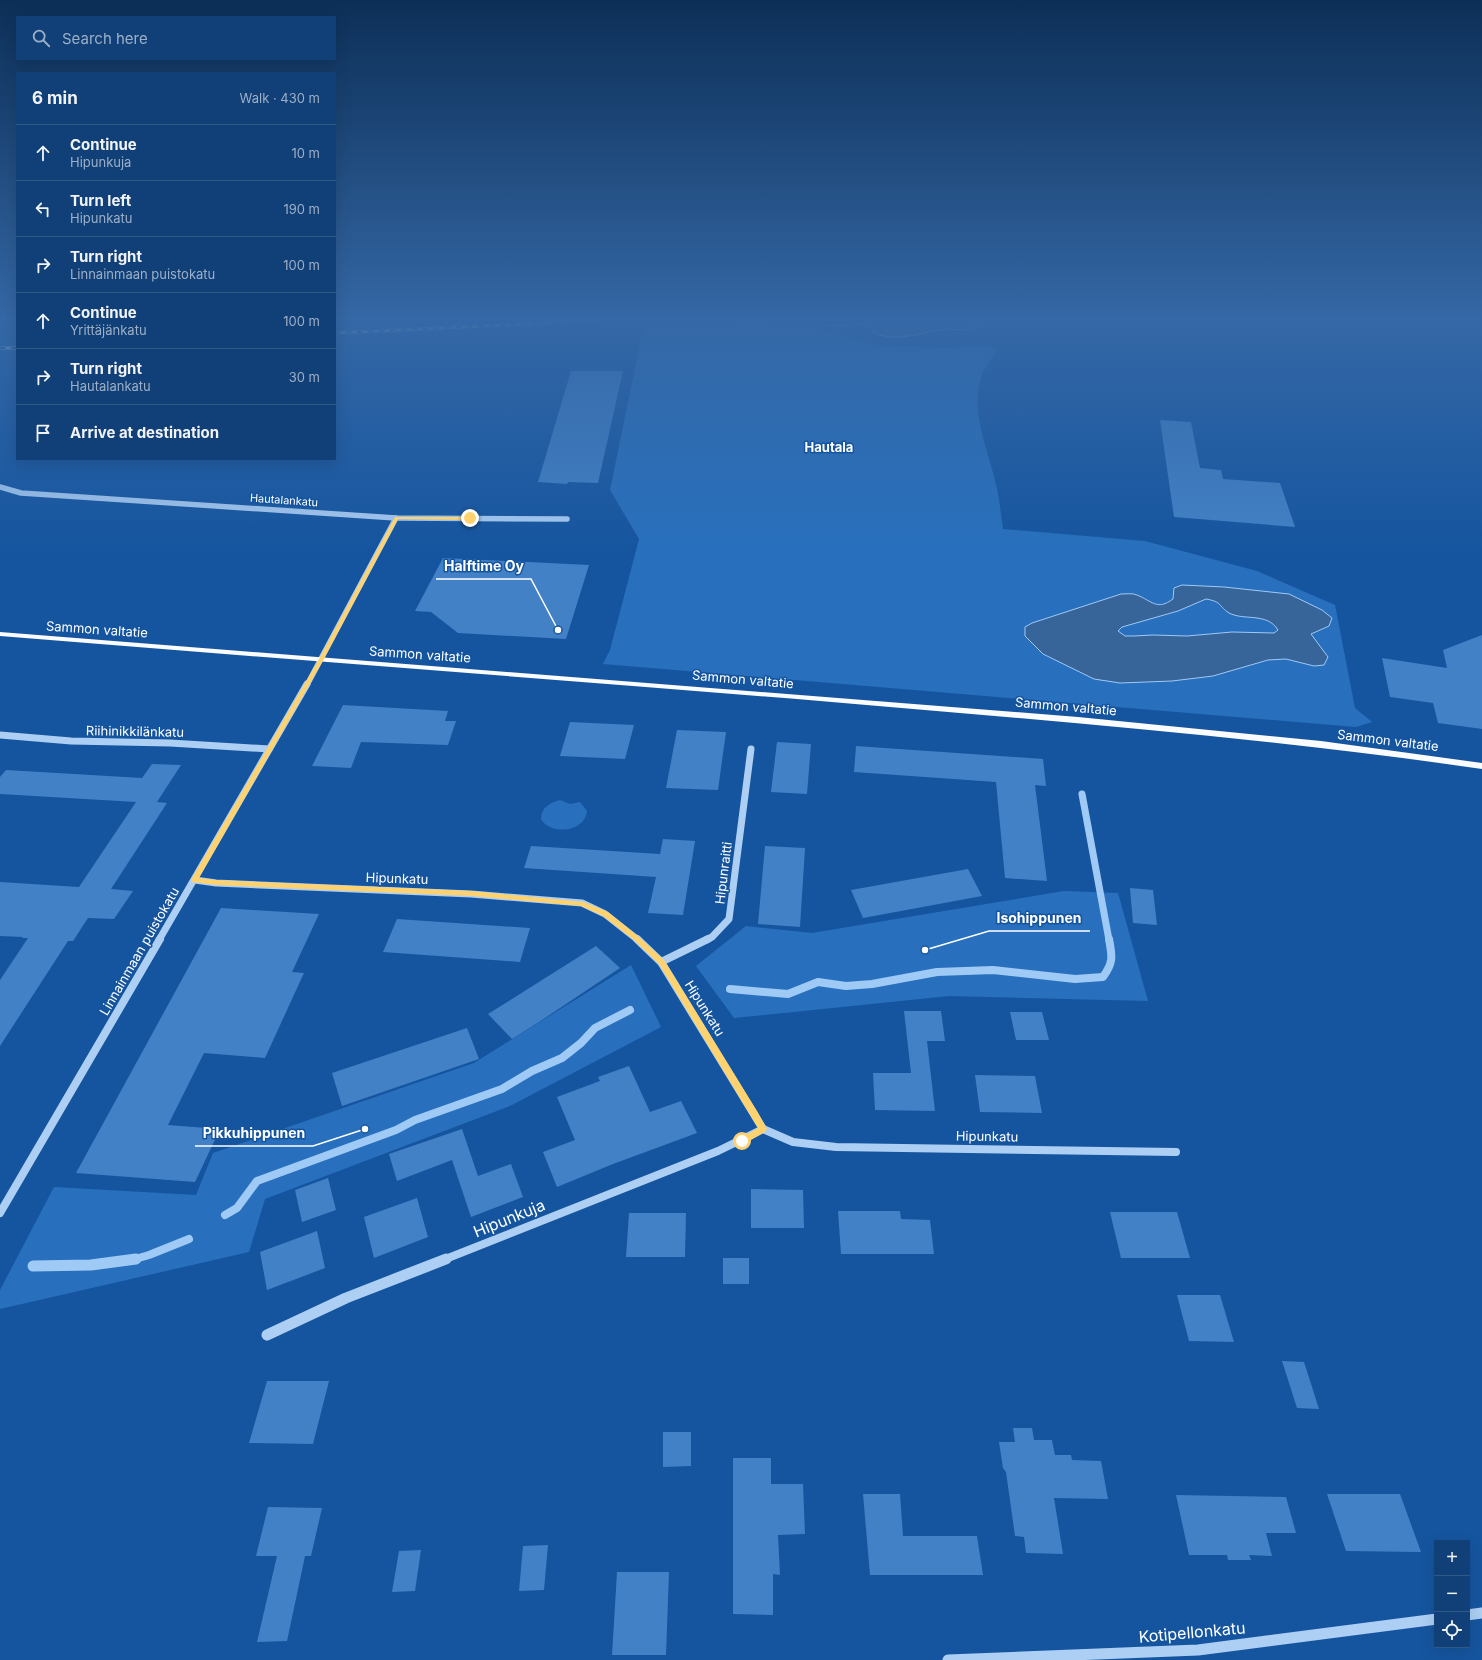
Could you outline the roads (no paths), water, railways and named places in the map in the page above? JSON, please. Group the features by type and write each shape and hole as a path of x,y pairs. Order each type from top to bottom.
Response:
{"main road":[{"name":"Sammon valtatie","path":"0,634 1169,728 1320,744 1482,766"}],"street":[{"name":"Hautalankatu","path":"0,487 22,493 396,518 567,519"},
{"name":"Linnainmaan puistokatu","path":"0,1213 195,880 322,659 396,518"},
{"name":"Riihinikkilänkatu","path":"0,735 71,741 170,743 269,749"},
{"name":"Hipunraitti","path":"661,962 712,937 730,919 751,749"},
{"name":"Hipunkatu","path":"195,880 216,883 472,894 582,903 605,914 637,938 661,962 763,1129 793,1142 836,1147 1176,1152"},
{"name":"Hipunkuja","path":"267,1335 346,1298 718,1151 742,1141 763,1129"},
{"path":"1470,1615 1482,1613"},
{"name":"Kotipellonkatu","path":"948,1660 1198,1650 1434,1619"}],"waterway":[{"path":"1082,794 1109,940"},
{"path":"730,989 788,994 818,982 846,986 872,984 937,972 993,970 1075,979 1103,977 1111,963 1109,939"},
{"path":"225,1215 237,1208 257,1181 396,1130 415,1120 502,1089 532,1071 562,1058 581,1043 595,1028 630,1010"},
{"path":"135,1259 189,1239"},
{"path":"33,1266 91,1265 135,1259"}],"place":[{"name":"Halftime Oy","path":"558,630"},
{"name":"Isohippunen","path":"925,950"},
{"name":"Pikkuhippunen","path":"365,1129"}],"district":[{"name":"Hautala","path":"829,447"}]}
